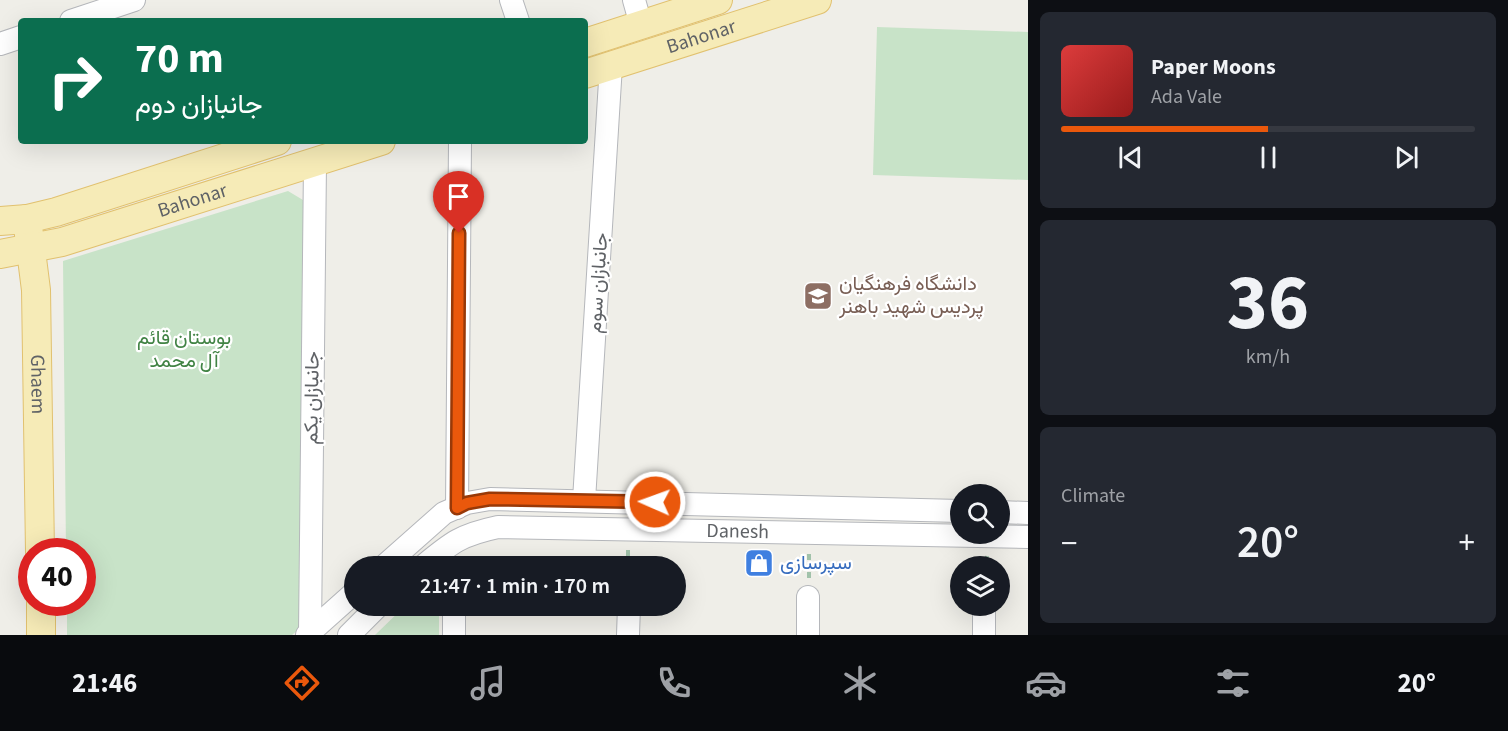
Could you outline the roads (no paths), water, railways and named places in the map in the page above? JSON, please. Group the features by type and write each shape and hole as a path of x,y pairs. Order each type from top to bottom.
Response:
{"main road":[{"name":"Bahonar","path":"588,41 637,12 718,0"},
{"name":"Bahonar","path":"598,69 817,0"},
{"name":"Bahonar","path":"14,220 113,193 268,144"},
{"name":"Bahonar","path":"0,254 62,242 372,144"},
{"path":"113,193 105,203 105,209 108,215 122,222"},
{"name":"Ghaem","path":"14,220 32,249 36,290 40,538"},
{"path":"41,616 41,635"}],"street":[{"path":"80,18 134,0"},
{"path":"511,0 517,18"},
{"path":"0,44 18,39"},
{"name":"جانبازان سوم","path":"584,500 598,69"},
{"path":"457,508 460,144"},
{"name":"جانبازان یکم","path":"308,634 315,163"},
{"name":"Danesh","path":"395,556 444,513 467,503 490,499 950,511"},
{"path":"1010,512 1028,513"},
{"name":"Danesh","path":"436,556 454,541 473,532 498,527 1028,537"},
{"path":"808,597 808,635"},
{"path":"308,634 344,602"},
{"path":"349,635 368,616"},
{"path":"454,616 454,635"},
{"path":"628,635 629,616"},
{"path":"984,616 984,635"}],"place":[{"name":"دانشگاه فرهنگیان پردیس شهید باهنر","path":"818,296"},
{"name":"سپرسازی","path":"759,563"}],"park label":[{"name":"بوستان قائم آل محمد","path":"184,350"}]}
